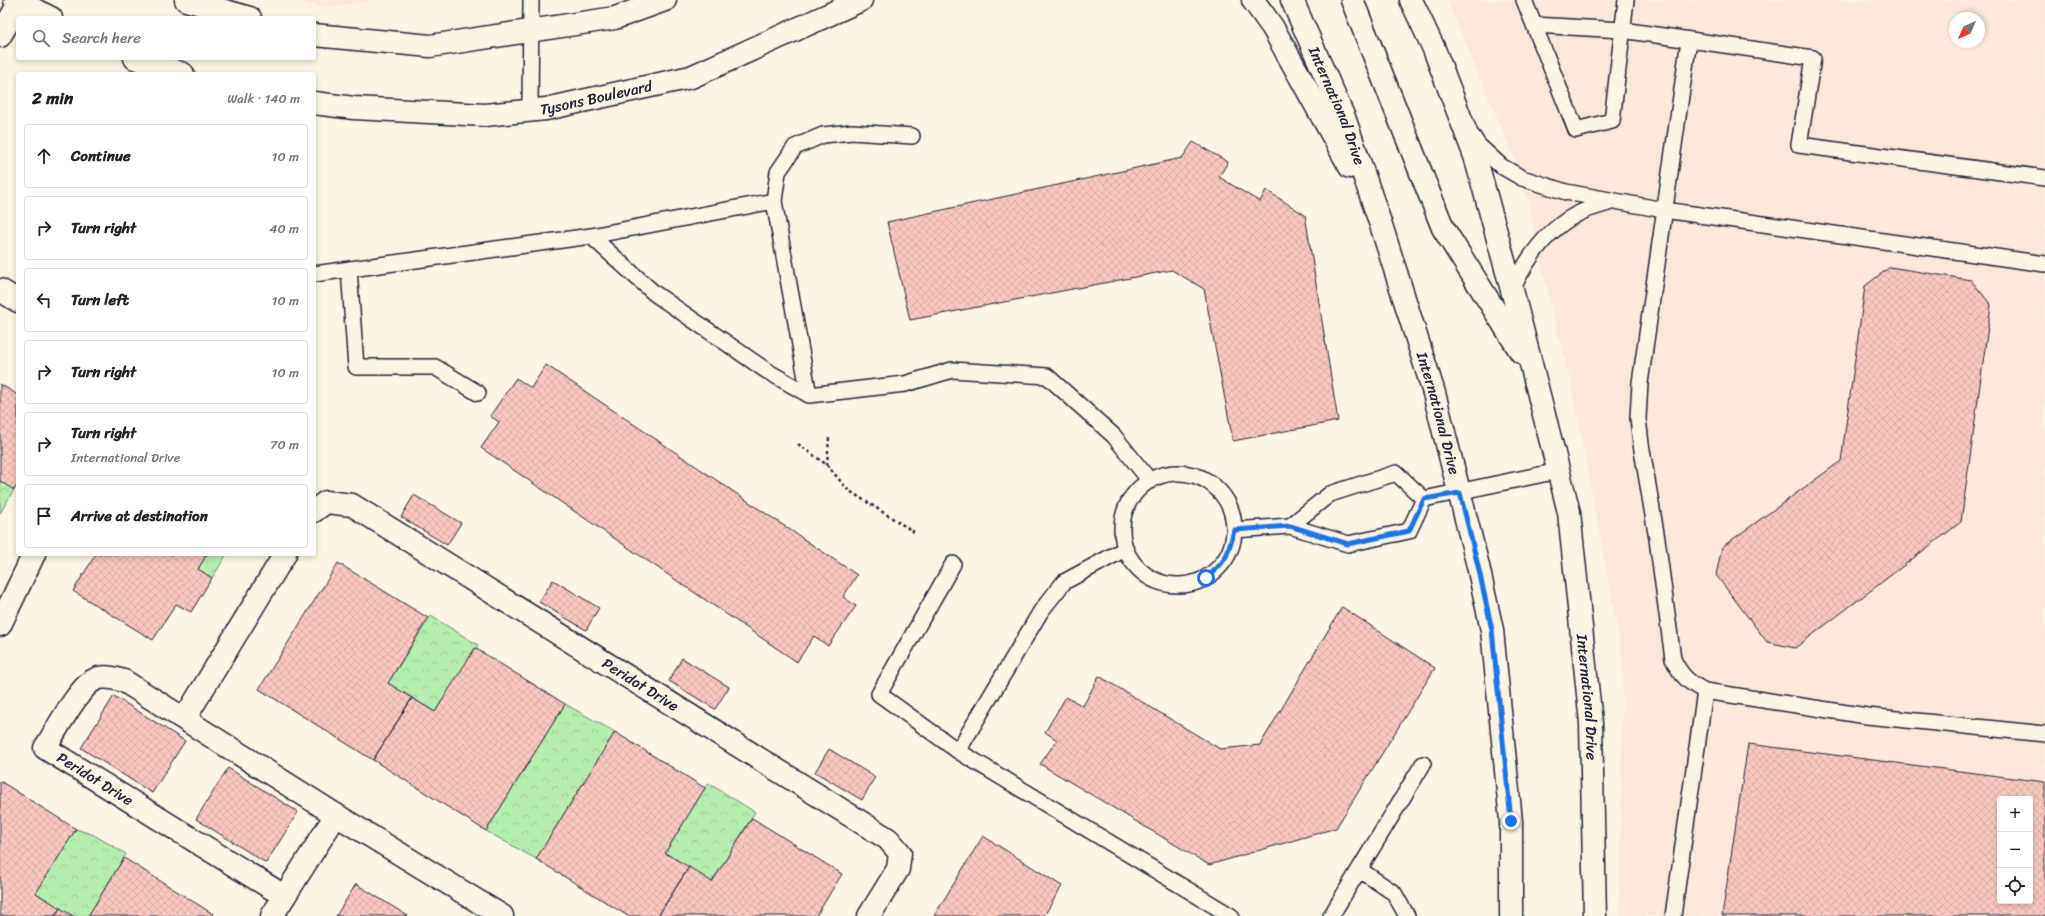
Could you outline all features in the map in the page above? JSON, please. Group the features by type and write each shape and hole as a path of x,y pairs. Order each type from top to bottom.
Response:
{"street":[{"path":"186,0 243,16"},
{"path":"316,35 430,46 615,18 665,0"},
{"name":"Tysons Boulevard","path":"316,103 354,108 485,115 546,110 691,77 861,0"},
{"path":"1253,0 1273,28 1381,225"},
{"name":"International Drive","path":"1292,0 1345,120 1381,225 1434,393 1478,566 1492,630 1511,821 1511,916"},
{"path":"1352,0 1444,228 1532,370"},
{"name":"International Drive","path":"1411,0 1434,49 1474,156 1512,290 1569,512 1592,724 1595,916"},
{"path":"0,36 18,1 47,16"},
{"path":"141,60 177,72"},
{"path":"0,290 16,300"},
{"name":"Peridot Drive","path":"316,510 326,502 352,505 888,839 900,853 898,869 869,916"},
{"path":"0,625 33,556"},
{"path":"185,718 284,556"},
{"name":"Peridot Drive","path":"284,896 45,748 83,689 94,680 108,677 124,681 185,718 336,815 502,916"},
{"path":"272,916 336,815"}],"lane":[{"path":"530,111 531,0"},
{"path":"1524,0 1576,130 1612,121 1626,0"},
{"path":"1534,25 1622,30 1813,58 1799,145 2045,178"},
{"path":"1689,40 1640,383 1638,418 1657,539 1673,659 1679,673 1689,683 1705,691 1867,716 2045,734"},
{"path":"1455,105 1478,145 1501,166 1522,178 1566,192 1664,210 2045,264"},
{"path":"809,394 774,201 778,172 795,147 823,135 852,132 912,136"},
{"path":"1512,290 1530,256 1558,228 1583,212 1616,200"},
{"path":"316,274 591,236 774,201"},
{"path":"591,236 654,293 767,371 809,394 905,384 952,370 1047,376 1114,436 1150,481"},
{"path":"349,269 356,367 435,367 478,393"},
{"path":"1424,499 1460,493 1558,471"},
{"path":"1290,526 1330,494 1396,473 1424,499"},
{"path":"1168,474 1187,474 1206,481 1221,493 1231,510 1234,530 1228,554 1221,566 1206,578 1188,585 1168,585 1150,578 1135,566 1125,549 1122,530 1125,510 1135,493 1150,481 1168,474"},
{"path":"1234,530 1290,526 1348,544 1409,531 1424,499"},
{"path":"958,751 1041,611 1064,582 1125,549"},
{"path":"953,564 879,694 958,751 1231,916"},
{"path":"1673,916 1705,691"},
{"path":"1331,916 1423,764"},
{"path":"1360,870 1394,893 1407,916"}],"path":[{"path":"827,465 829,438"},
{"path":"798,444 827,465 848,490 914,532"}],"shaded area":[{"path":"298,0 375,0 322,8"},
{"path":"1447,0 2045,0 2045,916 1619,916 1623,661 1571,383 1551,307 1528,202 1514,158"}],"green space":[{"path":"0,481 14,490 0,513"},
{"path":"206,556 226,556 212,578 198,569"},
{"path":"431,616 478,645 435,712 388,683"},
{"path":"565,704 615,732 536,859 486,831"},
{"path":"708,783 755,812 712,882 665,853"},
{"path":"76,829 94,835 126,854 88,916 72,916 36,893"}],"building":[{"path":"1193,142 1228,162 1219,177 1260,202 1266,190 1305,215 1338,421 1233,441 1204,289 1172,270 910,320 887,222 1182,158"},
{"path":"1890,267 1971,280 1991,305 1961,522 1795,648 1767,642 1716,575 1722,547 1841,461 1865,286"},
{"path":"546,365 857,575 843,597 856,606 828,646 814,636 797,662 481,448 499,422 490,416 516,378 531,388"},
{"path":"0,384 16,394 16,487 14,490 0,481"},
{"path":"414,495 461,523 447,545 401,517"},
{"path":"95,556 206,556 198,569 212,578 191,612 176,604 153,640 73,591"},
{"path":"338,563 428,618 388,683 412,698 373,760 259,689"},
{"path":"553,580 599,608 586,630 539,602"},
{"path":"1342,607 1435,668 1336,828 1209,865 1040,764 1057,740 1045,732 1066,697 1083,706 1099,676 1220,749 1260,745"},
{"path":"475,648 565,704 486,831 373,760 412,698 435,712"},
{"path":"682,658 729,687 715,709 669,681"},
{"path":"114,696 185,741 152,793 81,748"},
{"path":"615,732 705,788 665,853 689,867 658,916 628,916 536,859"},
{"path":"1748,744 2045,782 2045,916 1722,916"},
{"path":"829,749 875,777 862,800 815,772"},
{"path":"228,768 298,812 266,863 196,819"},
{"path":"0,781 76,829 36,893 60,908 55,916 0,916"},
{"path":"752,818 842,874 816,916 658,916 689,867 712,882"},
{"path":"983,836 1062,886 1044,916 934,916"},
{"path":"124,858 213,914 212,916 88,916"},
{"path":"356,884 408,916 336,916"},
{"path":"60,908 73,916 55,916"}],"route":[{"path":"1206,578 1221,566 1228,554 1234,530 1290,526 1348,544 1409,531 1424,499 1460,493 1492,630 1511,821"}]}
